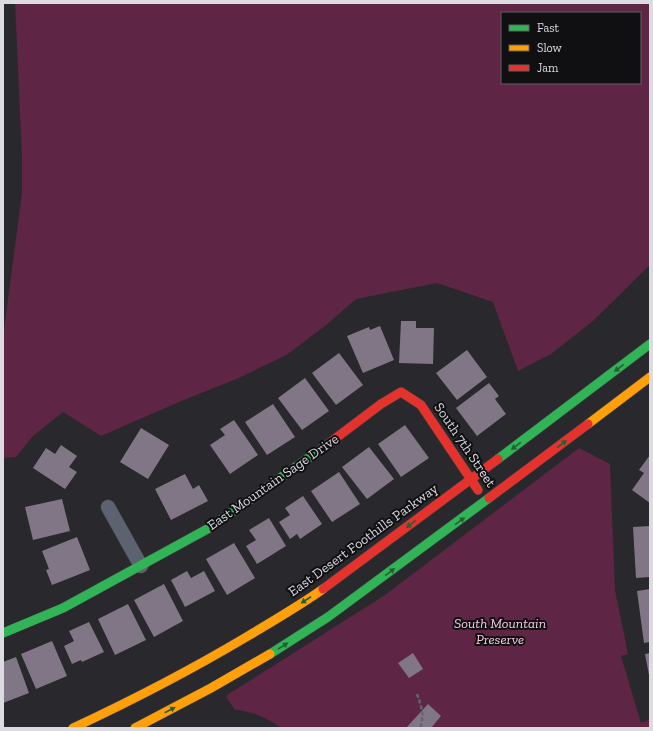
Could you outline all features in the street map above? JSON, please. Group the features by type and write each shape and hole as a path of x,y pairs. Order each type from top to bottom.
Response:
{"street":[{"name":"East Desert Foothills Parkway","path":"73,728 138,697 202,663 268,624 338,578 650,344"},
{"path":"135,728 211,688 315,626 486,501 650,377"},
{"name":"South 7th Street","path":"401,392 421,405 486,501"},
{"name":"East Mountain Sage Drive","path":"3,633 63,608 211,527 296,468 381,404 401,392"},
{"path":"108,507 142,566"}],"path":[{"path":"417,694 423,720 420,728"}],"green space":[{"path":"15,3 650,3 650,265 593,321 551,354 518,371 493,302 437,283 356,299 325,326 288,354 239,378 101,436 63,412 33,436 16,457 3,458 3,337 22,193 22,157"},
{"name":"South Mountain Preserve","path":"579,448 610,464 615,590 628,654 621,656 641,723 650,719 650,728 281,728 259,716 235,710 226,697 228,696 227,695 385,595"}],"building":[{"path":"401,321 416,321 416,328 434,328 433,364 399,363"},
{"path":"380,326 394,360 363,373 347,336 369,327 370,330"},
{"path":"467,350 487,377 457,400 436,373"},
{"path":"339,353 363,385 336,405 312,373"},
{"path":"305,378 329,411 302,430 278,398"},
{"path":"489,383 499,396 495,399 506,414 477,436 456,408"},
{"path":"273,404 295,437 267,455 245,422"},
{"path":"234,420 258,455 230,474 210,445 225,435 220,429"},
{"path":"405,425 429,458 401,477 378,444"},
{"path":"141,428 169,445 148,479 120,462"},
{"path":"61,445 77,456 69,467 77,472 65,489 33,468 46,448 55,454"},
{"path":"369,447 394,479 367,499 342,467"},
{"path":"650,455 650,503 632,490 644,473 639,470"},
{"path":"339,472 360,504 332,522 311,491"},
{"path":"185,474 193,489 199,485 208,501 171,520 155,489"},
{"path":"303,496 322,524 300,539 297,534 290,539 279,522 290,515 285,508"},
{"path":"62,499 70,531 33,540 25,507"},
{"path":"269,518 286,546 257,564 246,546 256,540 249,530"},
{"path":"650,526 650,577 636,578 633,527"},
{"path":"77,537 90,570 52,585 46,570 49,569 42,551"},
{"path":"234,543 255,578 227,595 206,559"},
{"path":"187,571 191,578 204,571 215,591 185,607 171,580"},
{"path":"164,584 183,621 154,637 134,600"},
{"path":"650,589 650,642 644,643 637,591"},
{"path":"128,604 146,640 115,655 98,619"},
{"path":"89,622 104,652 82,662 81,660 72,664 64,646 74,641 69,631"},
{"path":"52,641 67,676 36,689 21,654"},
{"path":"413,653 423,669 409,678 398,663"},
{"path":"650,653 650,675 649,675 645,654"},
{"path":"16,657 29,693 3,703 3,662"},
{"path":"428,704 441,716 431,728 406,728"}],"traffic: fast":[{"path":"498,459 650,344"},
{"path":"3,633 63,608 211,527 324,447"},
{"path":"270,654 328,617 489,498"}],"traffic: slow":[{"path":"588,424 650,377"},
{"path":"73,728 140,696 205,661 286,613 323,589"},
{"path":"135,728 211,688 270,654"}],"traffic: jam":[{"path":"324,447 381,404 401,392 421,405 478,490"},
{"path":"489,498 588,424"},
{"path":"323,589 498,459"}]}
